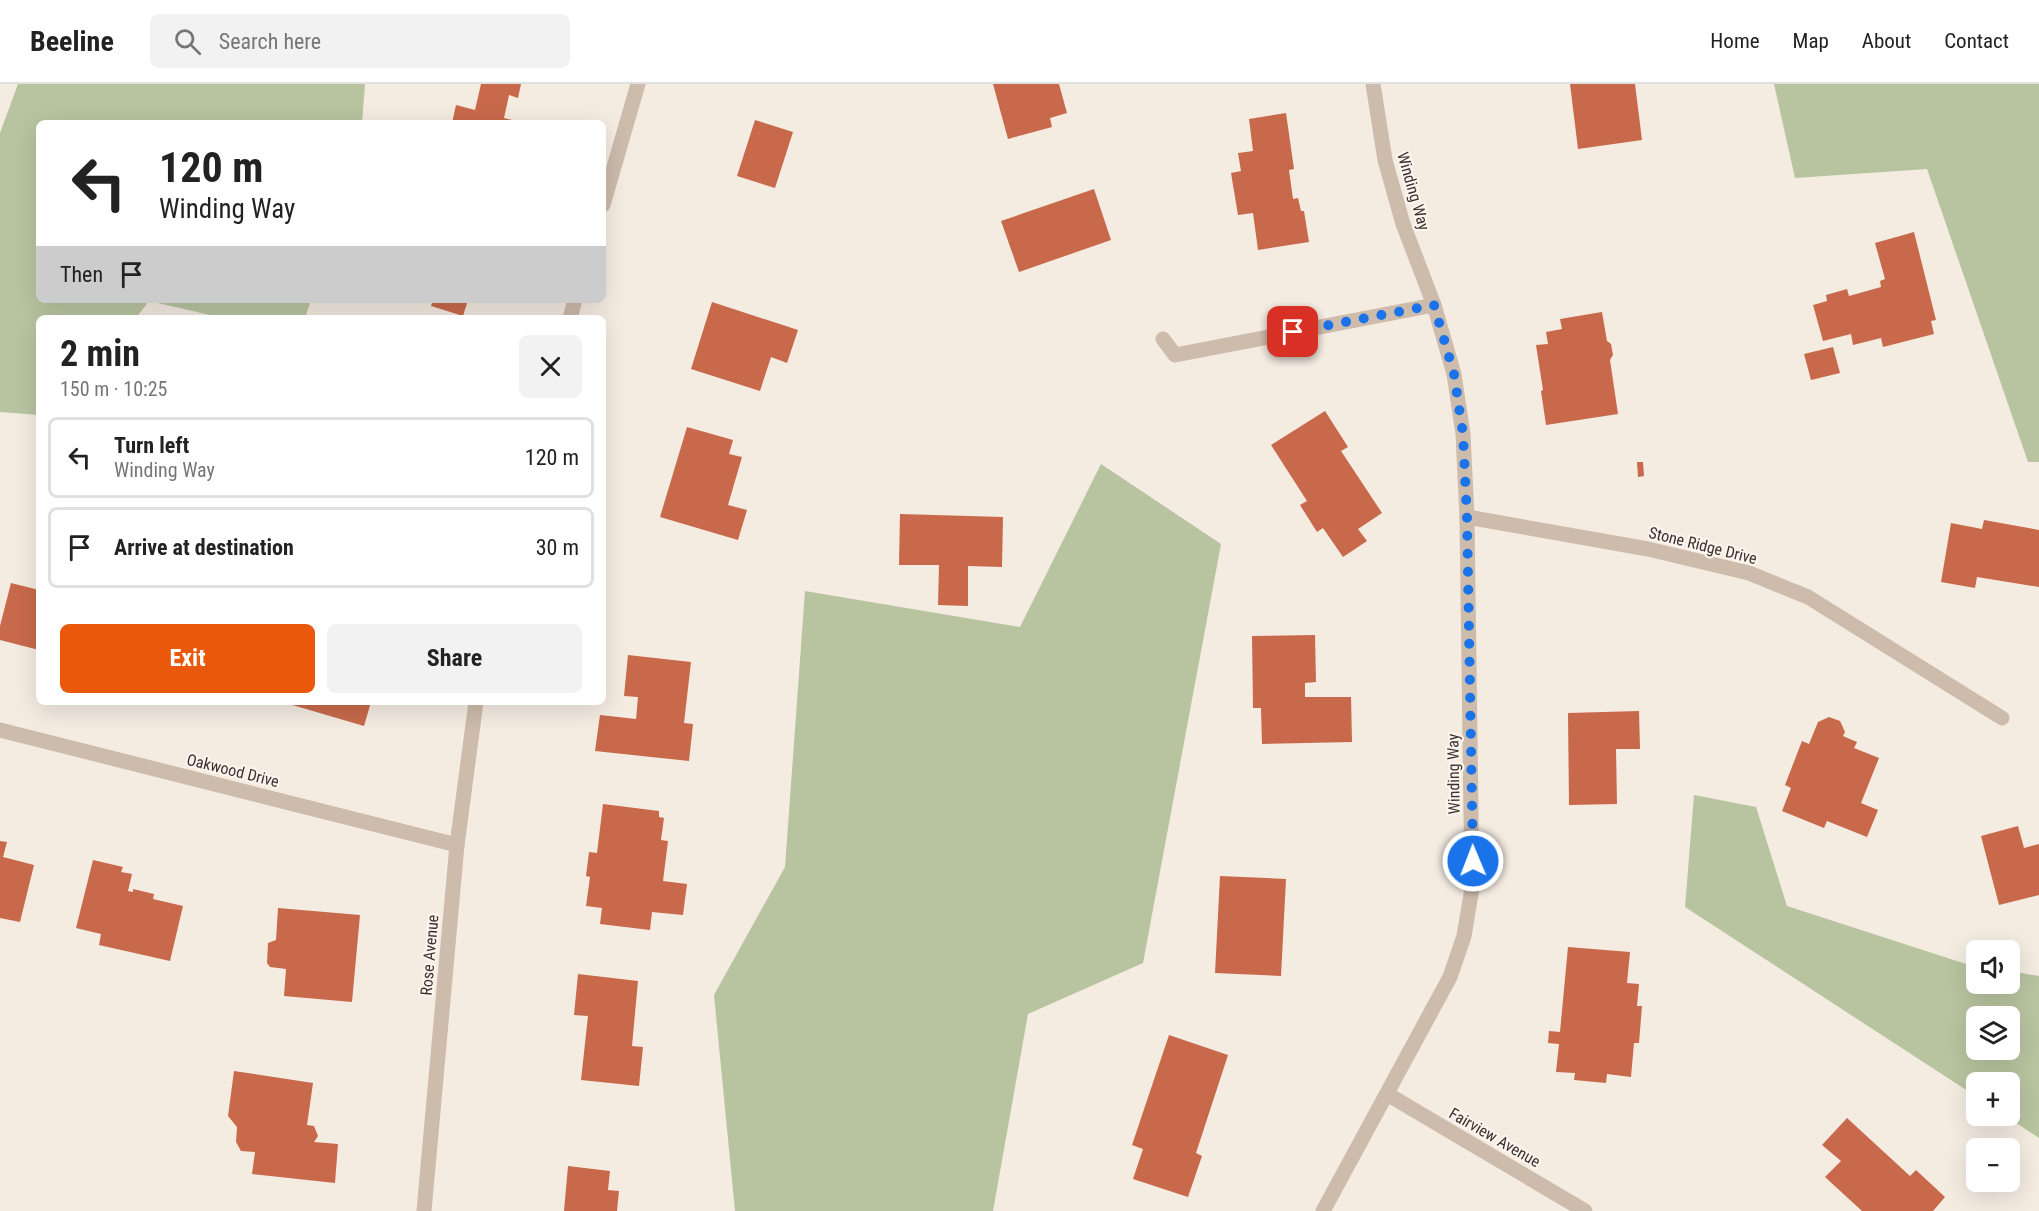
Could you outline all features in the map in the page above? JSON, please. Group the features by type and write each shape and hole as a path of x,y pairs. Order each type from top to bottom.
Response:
{"street":[{"path":"606,195 638,84"},
{"name":"Winding Way","path":"1323,1211 1450,977 1464,936 1472,888 1467,517 1463,434 1454,374 1434,305 1403,224 1385,160 1373,84"},
{"path":"1163,339 1175,355 1434,305"},
{"name":"Stone Ridge Drive","path":"1467,517 1648,549 1749,573 1808,597 2002,718"},
{"name":"Rose Avenue","path":"424,1211 457,845 476,705"},
{"name":"Oakwood Drive","path":"0,730 457,845"},
{"name":"Fairview Avenue","path":"1387,1094 1585,1211"}],"green space":[{"path":"18,84 365,84 362,120 36,120 36,303 147,303 138,315 36,315 36,415 0,412 0,133"},
{"path":"1774,84 2039,84 2039,462 2028,462 1927,169 1795,178"},
{"path":"158,303 310,303 306,315 210,315"},
{"path":"1101,464 1221,544 1143,963 1028,1014 993,1211 735,1211 714,995 785,867 805,591 1020,627"},
{"path":"1694,795 1756,807 1787,906 1966,964 1966,994 2020,994 2020,973 2039,976 2039,1138 2020,1125 2020,1072 1966,1072 1966,1090 1685,907"}],"building":[{"path":"481,84 521,84 518,98 509,95 504,118 512,120 453,120 456,105 475,110"},
{"path":"993,84 1059,84 1067,113 1050,118 1052,127 1008,139"},
{"path":"1570,84 1635,84 1642,140 1578,149"},
{"path":"1286,113 1294,169 1289,170 1293,199 1298,198 1301,211 1304,211 1309,242 1258,250 1253,213 1238,215 1231,173 1241,171 1238,153 1253,151 1249,119"},
{"path":"755,120 793,132 775,188 737,176"},
{"path":"1094,189 1111,240 1019,272 1001,221"},
{"path":"1914,232 1936,320 1931,321 1934,334 1883,347 1881,338 1853,345 1851,334 1823,341 1813,305 1827,301 1826,295 1847,289 1849,296 1881,287 1880,281 1885,279 1875,243"},
{"path":"712,302 798,330 787,363 771,357 760,391 691,369"},
{"path":"432,303 467,303 463,315 431,306"},
{"path":"1602,312 1607,341 1611,344 1613,355 1610,360 1618,414 1546,425 1536,345 1548,344 1546,332 1562,329 1560,319"},
{"path":"1833,347 1840,373 1811,380 1804,354"},
{"path":"1325,411 1348,447 1341,451 1382,513 1358,529 1367,541 1343,557 1323,528 1317,532 1300,505 1307,501 1271,445"},
{"path":"687,427 733,440 729,454 742,457 728,505 747,510 738,540 660,517"},
{"path":"1637,462 1643,462 1644,476 1638,477"},
{"path":"900,514 1003,517 1002,567 968,566 968,606 938,605 939,565 899,565"},
{"path":"1984,520 2039,530 2039,587 1977,577 1975,588 1941,582 1951,523 1982,529"},
{"path":"11,583 36,589 36,649 0,640 0,626"},
{"path":"1315,635 1316,682 1305,683 1305,697 1351,697 1352,742 1262,744 1261,708 1253,708 1252,636"},
{"path":"628,655 691,662 684,723 693,724 689,761 595,751 600,715 636,719 638,697 624,696"},
{"path":"292,705 370,705 364,726"},
{"path":"1639,711 1640,749 1616,749 1617,804 1569,805 1568,713"},
{"path":"1829,717 1840,721 1845,732 1843,736 1857,742 1854,748 1879,758 1861,803 1878,810 1867,837 1827,821 1824,828 1782,811 1791,788 1785,785 1802,741 1809,744 1818,722"},
{"path":"603,804 659,811 659,817 664,818 661,840 668,841 663,881 687,884 683,915 652,912 650,930 600,924 602,908 586,906 590,877 586,876 589,852 597,853"},
{"path":"2018,826 2024,848 2039,844 2039,895 1999,905 1981,836"},
{"path":"0,841 7,842 3,857 34,865 20,922 0,918"},
{"path":"93,860 123,867 121,872 132,874 128,891 133,892 133,889 154,894 153,899 183,906 170,961 99,945 101,934 76,928"},
{"path":"1220,876 1286,879 1281,976 1215,973"},
{"path":"278,908 360,915 352,1002 284,996 286,969 270,967 267,963 268,943 276,940"},
{"path":"1568,947 1630,952 1627,983 1639,984 1637,1006 1642,1006 1639,1043 1634,1043 1631,1077 1607,1074 1606,1083 1574,1080 1575,1073 1556,1072 1559,1044 1548,1043 1549,1031 1560,1032"},
{"path":"578,974 638,981 632,1046 643,1047 639,1086 581,1080 588,1016 574,1015"},
{"path":"1169,1035 1228,1055 1196,1153 1202,1156 1188,1197 1133,1179 1143,1149 1132,1145"},
{"path":"234,1071 313,1083 307,1125 314,1126 318,1136 314,1142 338,1144 335,1183 252,1174 255,1152 241,1151 236,1142 237,1127 228,1116"},
{"path":"1847,1118 1910,1176 1916,1170 1945,1197 1933,1211 1862,1211 1825,1177 1841,1161 1822,1145"},
{"path":"568,1166 610,1171 608,1190 619,1191 617,1211 564,1211"}],"route":[{"path":"1293,332 1434,305 1454,374 1463,434 1467,517 1473,861"}]}
